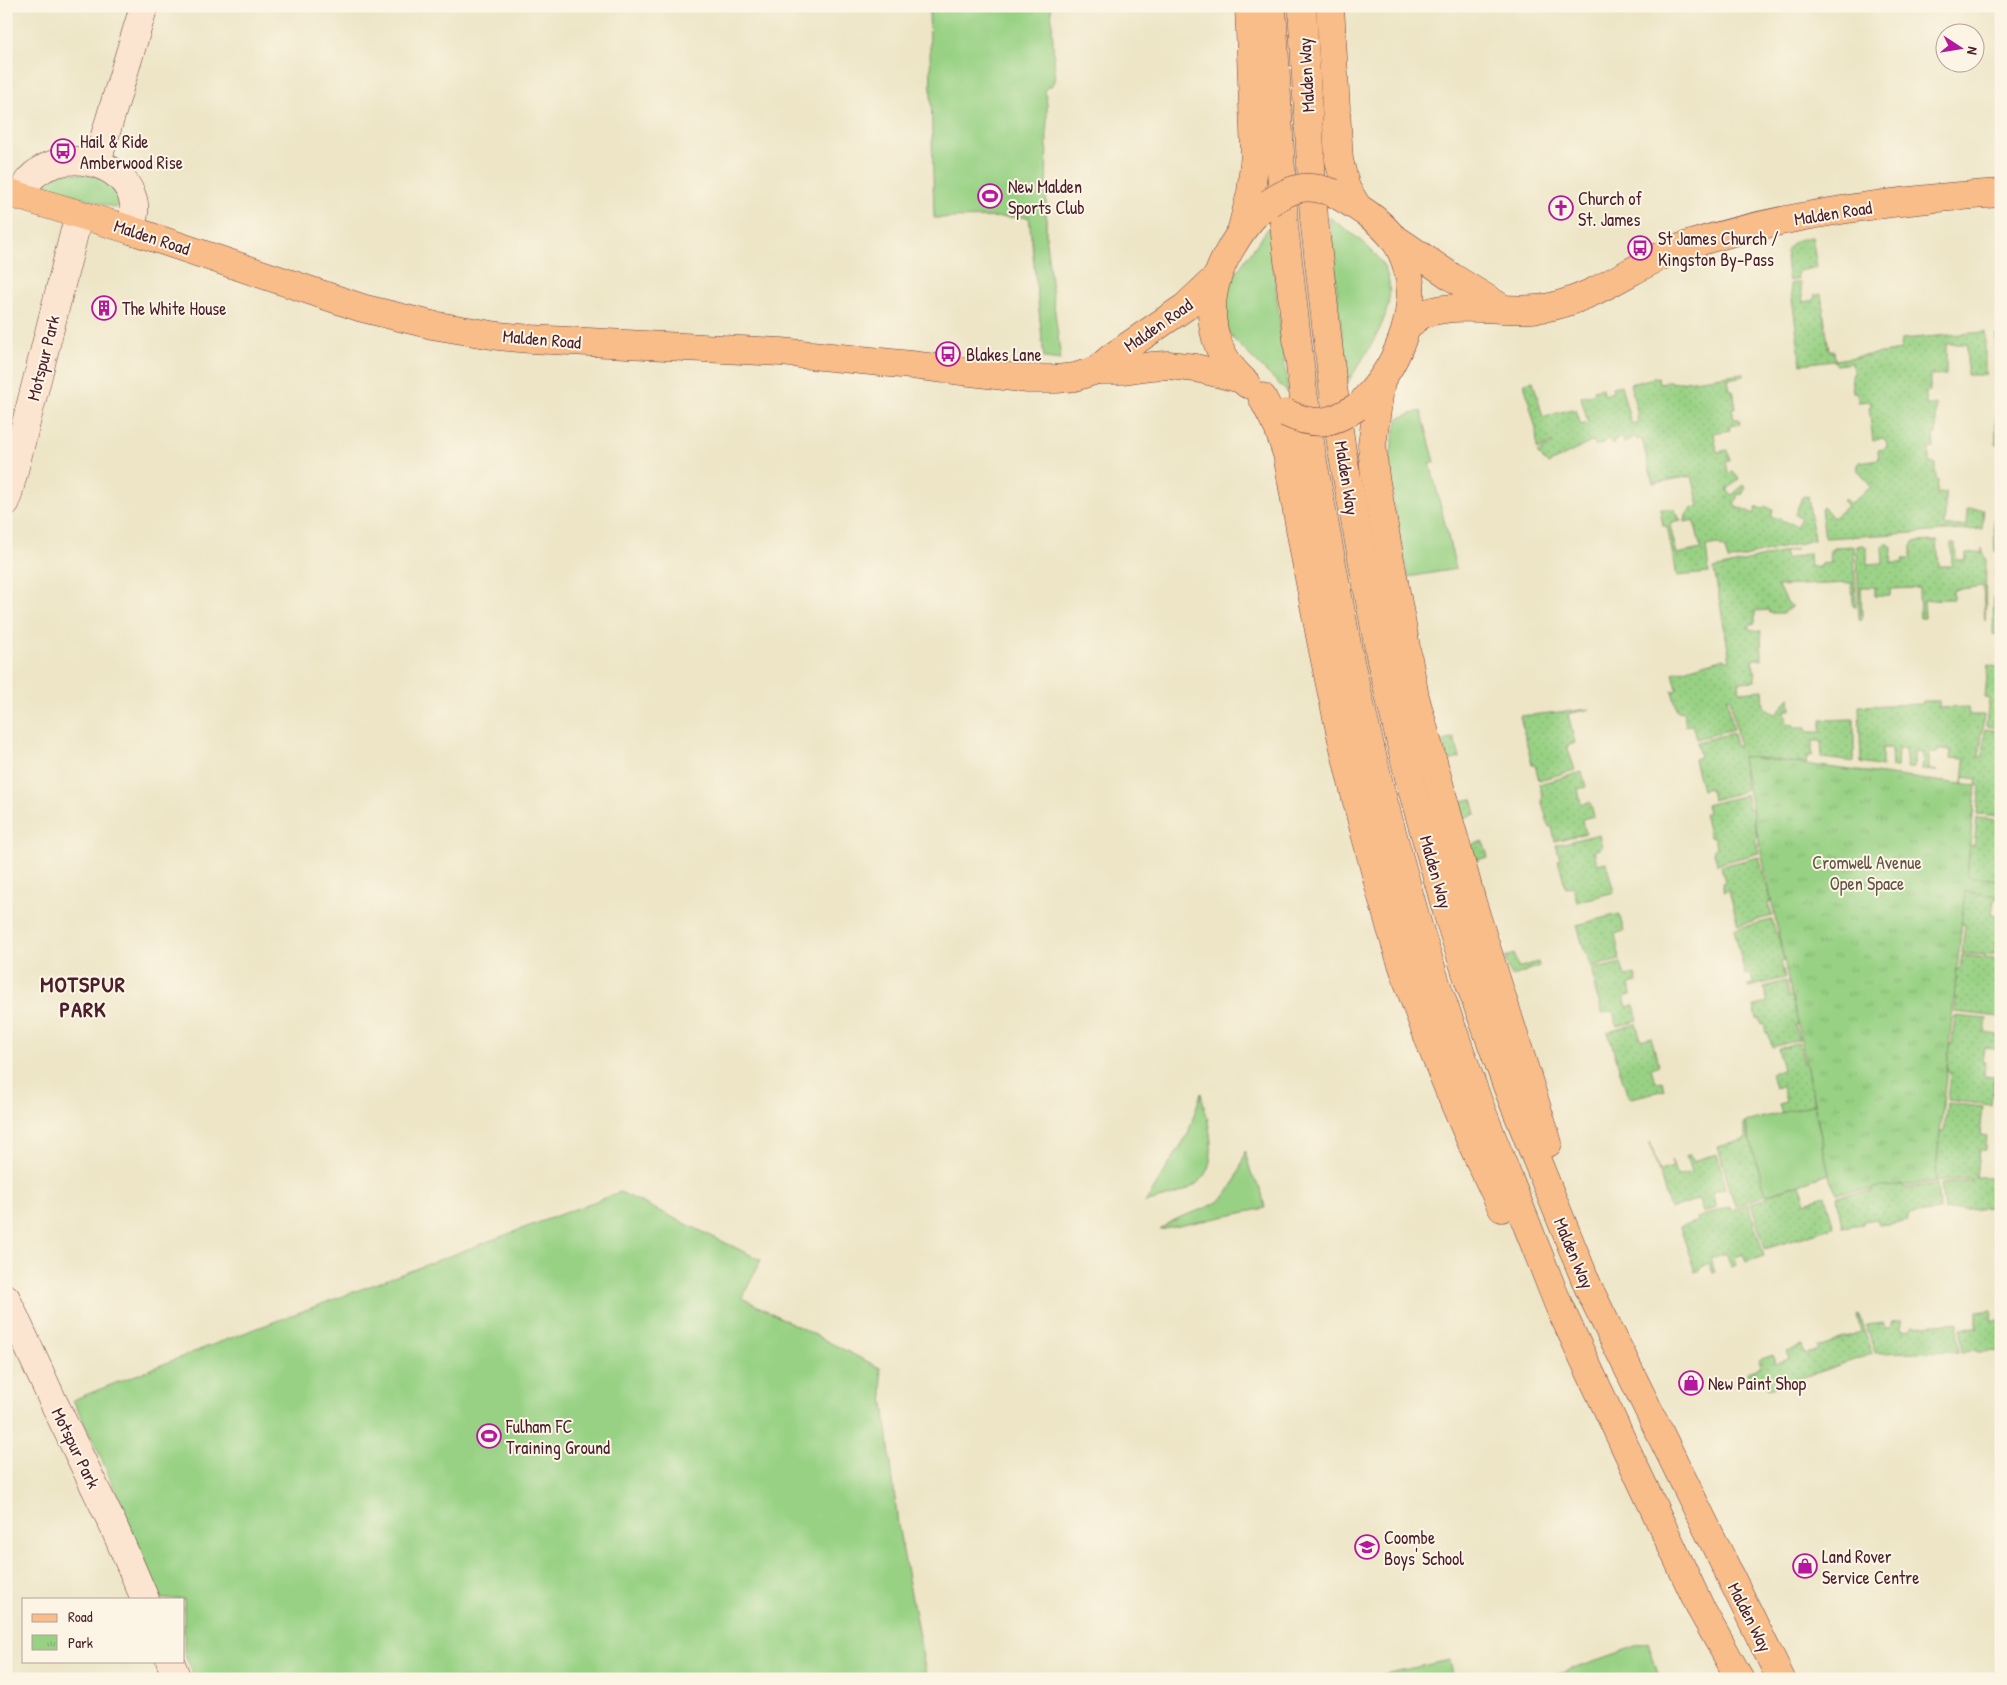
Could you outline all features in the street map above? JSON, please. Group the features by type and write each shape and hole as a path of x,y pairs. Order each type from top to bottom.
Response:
{"main road":[{"path":"1242,228 1269,203 1286,191 1316,187 1334,193 1357,206 1390,234 1402,253 1410,292 1406,330 1381,381 1357,407 1345,415 1329,421 1313,423 1299,420 1262,397 1242,379 1226,358 1216,338 1211,318 1211,299 1216,277 1242,228 1250,193 1255,154 1249,6"},
{"name":"Malden Way","path":"1272,6 1284,225 1303,391 1326,538 1351,666 1381,792 1416,919 1436,983 1479,1104 1559,1306 1702,1611 1740,1679"},
{"name":"Malden Way","path":"1302,6 1314,219 1333,387 1356,534 1381,660 1410,782 1447,912 1468,979 1532,1152 1589,1289 1781,1679"},
{"path":"1330,6 1341,173 1346,188 1357,206"},
{"name":"Malden Road","path":"1406,330 1415,320 1425,314 1444,310 1502,308 1529,310 1561,305 1586,296 1645,264 1690,244 1779,222 1836,211 2001,193"},
{"name":"Malden Road","path":"14,194 131,230 379,313 432,325 498,336 599,344 781,352 1028,379 1075,377 1098,370 1124,370 1151,366 1183,366 1242,379"},
{"name":"Malden Road","path":"1390,234 1452,277 1502,308"},
{"name":"Malden Road","path":"1098,370 1112,357 1185,307 1216,277"},
{"path":"1381,381 1372,445 1375,477 1415,697 1472,902 1536,1111 1558,1172 1589,1289"},
{"path":"1262,397 1278,428 1287,454 1326,671 1354,794 1399,956 1452,1097 1489,1180 1524,1253 1559,1306"},
{"path":"1702,1611 1723,1679"}],"street":[{"path":"97,162 144,6"},
{"path":"14,194 30,179 46,168 65,160 97,162 126,185 133,200 134,212 131,230"},
{"name":"Motspur Park","path":"6,502 79,214"},
{"name":"Motspur Park","path":"6,1298 113,1525 145,1598"},
{"path":"170,1662 177,1679"}],"green space":[{"name":"New Malden Sports Club","path":"929,6 1051,6 1055,78 1052,85 1045,89 1047,104 1046,242 1061,360 1044,358 1029,217 934,218"},
{"path":"51,171 105,177 122,201 116,208 46,186 45,181"},
{"path":"1329,217 1376,255 1388,277 1387,309 1381,325 1347,384"},
{"path":"1269,227 1288,393 1234,340 1227,329 1224,292"},
{"path":"1812,237 1817,267 1799,271 1797,274 1798,279 1789,281 1787,250 1795,242"},
{"path":"1800,282 1803,302 1815,300 1814,295 1821,294 1829,351 1834,351 1835,360 1901,350 1901,339 1985,332 1985,375 1967,375 1967,344 1946,344 1946,375 1930,375 1930,391 1926,392 1926,405 1936,405 1936,434 1933,434 1934,448 1929,449 1929,463 1936,464 1937,494 1945,492 1945,526 1967,526 1967,509 1984,509 1982,529 1825,538 1821,509 1824,507 1833,518 1847,506 1843,501 1845,499 1850,504 1871,487 1857,469 1859,462 1879,459 1878,450 1884,449 1887,446 1886,440 1882,438 1873,441 1869,407 1871,407 1871,401 1858,402 1857,392 1853,392 1851,375 1854,374 1852,363 1836,365 1834,360 1801,364 1790,284"},
{"path":"1996,335 2001,336 2001,445 1996,444"},
{"path":"1743,373 1743,376 1728,379 1730,390 1733,390 1736,407 1732,408 1734,419 1739,419 1740,424 1729,426 1730,430 1714,433 1717,452 1728,450 1730,460 1726,461 1728,473 1733,472 1739,479 1727,490 1732,495 1744,485 1746,487 1742,495 1738,494 1734,505 1754,514 1757,507 1763,509 1765,506 1773,510 1771,516 1797,526 1801,517 1795,515 1802,497 1808,496 1814,540 1728,561 1725,549 1717,544 1706,546 1709,573 1677,576 1667,526 1663,526 1660,509 1674,509 1681,521 1672,523 1670,526 1677,554 1701,549 1694,520 1685,522 1689,511 1699,506 1692,476 1653,483 1642,439 1637,440 1635,436 1624,443 1620,437 1612,444 1608,438 1602,444 1595,446 1593,441 1548,464 1537,453 1552,445 1551,443 1537,450 1536,429 1524,383 1533,381 1543,417 1572,409 1573,411 1576,410 1581,425 1588,423 1581,397 1595,393 1594,390 1602,388 1604,395 1613,392 1612,387 1621,385 1631,424 1638,422 1636,415 1638,414 1630,384 1658,377 1659,383 1672,381 1672,383"},
{"path":"1421,411 1435,462 1430,463 1456,569 1408,577 1393,497 1391,457 1393,437 1399,418"},
{"path":"1994,519 2001,519 1999,635 1993,634 1994,598 1997,598 1997,579 1995,574 1999,552 1995,552"},
{"path":"1937,541 1939,566 1952,566 1951,543 1955,543 1956,560 1966,560 1966,553 1982,552 1982,548 1986,560 1985,621 1983,586 1953,590 1953,599 1924,600 1925,618 1920,618 1919,588 1890,589 1890,596 1875,596 1875,587 1861,587 1862,620 1859,620 1857,546 1864,545 1867,548 1867,564 1883,563 1882,547 1885,544 1889,544 1892,547 1891,563 1902,563 1903,559 1911,559 1911,546 1914,542"},
{"path":"1854,546 1856,606 1853,606 1852,583 1777,586 1790,606 1793,606 1783,613 1769,613 1769,610 1755,611 1755,623 1749,625 1749,629 1761,631 1762,659 1753,659 1755,681 1739,682 1740,692 1763,690 1764,707 1776,715 1790,696 1791,710 1785,710 1787,724 1793,724 1794,727 1806,727 1807,732 1821,732 1821,720 1854,719 1854,762 1822,758 1821,741 1812,741 1812,756 1807,756 1806,764 1742,756 1746,791 1712,800 1710,788 1702,790 1694,759 1700,757 1697,742 1733,733 1736,746 1739,746 1730,698 1727,698 1733,729 1696,739 1692,724 1686,726 1683,711 1678,712 1672,691 1677,690 1673,673 1725,658 1725,660 1730,660 1714,569 1784,552 1786,559 1809,553 1810,567 1820,567 1820,564 1831,563 1830,550 1834,550 1834,547"},
{"path":"1988,665 2001,668 2001,728 1986,726 1989,699 1985,698"},
{"path":"1923,701 1939,701 1939,708 1968,707 1969,715 1984,715 1979,757 1983,757 1985,729 2001,731 2001,816 1977,814 1980,786 1976,785 1977,779 1964,777 1963,784 1965,759 1950,758 1951,750 1938,749 1937,753 1929,753 1929,770 1937,771 1922,770 1923,753 1914,752 1914,768 1907,768 1905,749 1898,749 1897,767 1892,767 1891,748 1882,748 1882,767 1861,763 1859,706 1922,704"},
{"path":"1590,709 1568,714 1575,743 1567,746 1575,770 1539,780 1535,765 1532,765 1520,716"},
{"path":"1454,738 1460,758 1448,761 1443,741"},
{"name":"Cromwell Avenue Open Space","path":"1741,756 1976,786 1967,876 2001,880 2001,896 1965,893 1935,1182 1837,1193 1830,1179"},
{"path":"1582,772 1586,787 1578,789 1581,804 1590,802 1594,816 1582,819 1586,833 1555,841 1552,827 1549,827 1541,799 1543,798 1539,784"},
{"path":"1746,795 1749,809 1752,808 1757,837 1755,838 1759,853 1717,864 1713,849 1716,848 1714,836 1710,837 1704,814 1708,813 1706,805"},
{"path":"1472,799 1476,814 1462,818 1458,802"},
{"path":"1977,818 2001,820 2001,880 1967,877 1970,845 1974,846"},
{"path":"1599,834 1602,848 1594,851 1597,864 1606,862 1614,892 1577,902 1573,886 1566,888 1556,845"},
{"path":"1483,841 1488,857 1475,860 1470,845"},
{"path":"1759,857 1771,901 1768,902 1772,916 1738,925 1729,890 1724,891 1722,883 1725,882 1721,866"},
{"path":"1965,892 2001,896 2001,899 1994,899 1992,914 2001,915 2000,943 1995,942 1994,956 1962,953 1965,924 1961,924"},
{"path":"1619,914 1624,931 1615,934 1620,960 1591,967 1577,925"},
{"path":"1772,920 1776,934 1778,933 1784,961 1781,962 1785,978 1748,987 1748,985 1753,984 1751,974 1745,975 1734,929"},
{"path":"1514,954 1518,968 1538,962 1539,966 1511,977 1505,957"},
{"path":"1962,955 2001,960 2000,1017 1955,1012 1956,998 1954,998 1957,969 1960,969"},
{"path":"1621,963 1625,977 1635,974 1637,982 1629,984 1631,995 1624,997 1627,1007 1634,1005 1638,1021 1617,1026 1613,1011 1602,1013 1592,970"},
{"path":"1786,981 1789,997 1792,996 1798,1024 1795,1025 1799,1040 1772,1047 1764,1024 1761,1025 1760,1019 1757,1019 1754,1006 1768,1003 1764,987"},
{"path":"1955,1016 1987,1019 1985,1033 1998,1035 1997,1049 1984,1048 1982,1061 1985,1061 1984,1076 1994,1077 1991,1105 1947,1100 1950,1072 1947,1072 1949,1044 1952,1044"},
{"path":"1636,1024 1641,1040 1651,1037 1659,1065 1651,1068 1655,1082 1663,1081 1665,1090 1631,1098 1627,1094 1608,1032"},
{"path":"1799,1043 1804,1064 1806,1064 1814,1104 1782,1113 1779,1104 1786,1102 1782,1086 1775,1088 1771,1073 1783,1070 1778,1049"},
{"path":"1201,1093 1211,1141 1209,1165 1204,1175 1196,1184 1184,1191 1145,1203 1188,1134"},
{"path":"1947,1103 1983,1107 1980,1135 1987,1136 1986,1150 1979,1150 1976,1178 2001,1178 2001,1206 1944,1211 1941,1184 1973,1180 1972,1178 1935,1182 1940,1131 1944,1131"},
{"path":"1814,1104 1829,1174 1766,1195 1745,1122"},
{"path":"1745,1122 1766,1195 1735,1206 1718,1147 1747,1139 1743,1123"},
{"path":"1650,1142 1659,1171 1673,1167 1671,1160 1677,1176 1691,1172 1686,1156 1690,1154 1692,1161 1717,1154 1726,1188 1712,1192 1717,1208 1703,1213 1699,1199 1670,1209"},
{"path":"1245,1151 1252,1176 1261,1189 1265,1208 1160,1230 1179,1218 1219,1201 1234,1182"},
{"path":"1800,1184 1806,1202 1825,1196 1834,1227 1765,1249 1751,1203 1767,1198 1767,1195"},
{"path":"1937,1184 1939,1211 1908,1215 1908,1221 1879,1225 1877,1219 1863,1221 1863,1224 1842,1227 1837,1196 1873,1191 1873,1188 1903,1185 1904,1188"},
{"name":"Fulham FC Training Ground","path":"620,1192 761,1260 742,1298 880,1368 898,1525 927,1679 195,1679 185,1655 185,1598 161,1598 100,1455 73,1400 199,1350"},
{"path":"1748,1204 1764,1256 1746,1262 1743,1254 1735,1257 1737,1265 1731,1267 1726,1253 1710,1258 1715,1272 1713,1273 1709,1264 1695,1272 1680,1227 1698,1221 1697,1218 1730,1207 1731,1210"},
{"path":"1992,1310 1991,1320 2001,1320 2001,1351 1962,1351 1962,1328 1977,1327 1977,1312"},
{"path":"1859,1315 1872,1354 1768,1389 1765,1380 1751,1385 1747,1372 1761,1367 1759,1360 1773,1355 1775,1363 1790,1359 1787,1351 1802,1346 1805,1355 1819,1350 1818,1347 1861,1332 1857,1316"},
{"path":"1901,1321 1901,1328 1904,1330 1911,1329 1913,1326 1958,1322 1959,1351 1875,1353 1866,1325 1884,1323 1884,1328 1891,1327 1891,1322"},
{"path":"1648,1642 1660,1679 1542,1679"},
{"path":"1450,1660 1454,1679 1360,1679"}],"place":[{"name":"Hail & Ride Amberwood Rise","path":"63,151"},
{"name":"New Malden Sports Club","path":"990,196"},
{"name":"Church of St. James","path":"1561,208"},
{"name":"St James Church / Kingston By-Pass","path":"1640,248"},
{"name":"The White House","path":"104,308"},
{"name":"Blakes Lane","path":"948,354"},
{"name":"New Paint Shop","path":"1691,1383"},
{"name":"Fulham FC Training Ground","path":"489,1436"},
{"name":"Coombe Boys' School","path":"1367,1547"},
{"name":"Land Rover Service Centre","path":"1805,1566"}],"district":[{"name":"MOTSPUR PARK","path":"83,996"}]}
